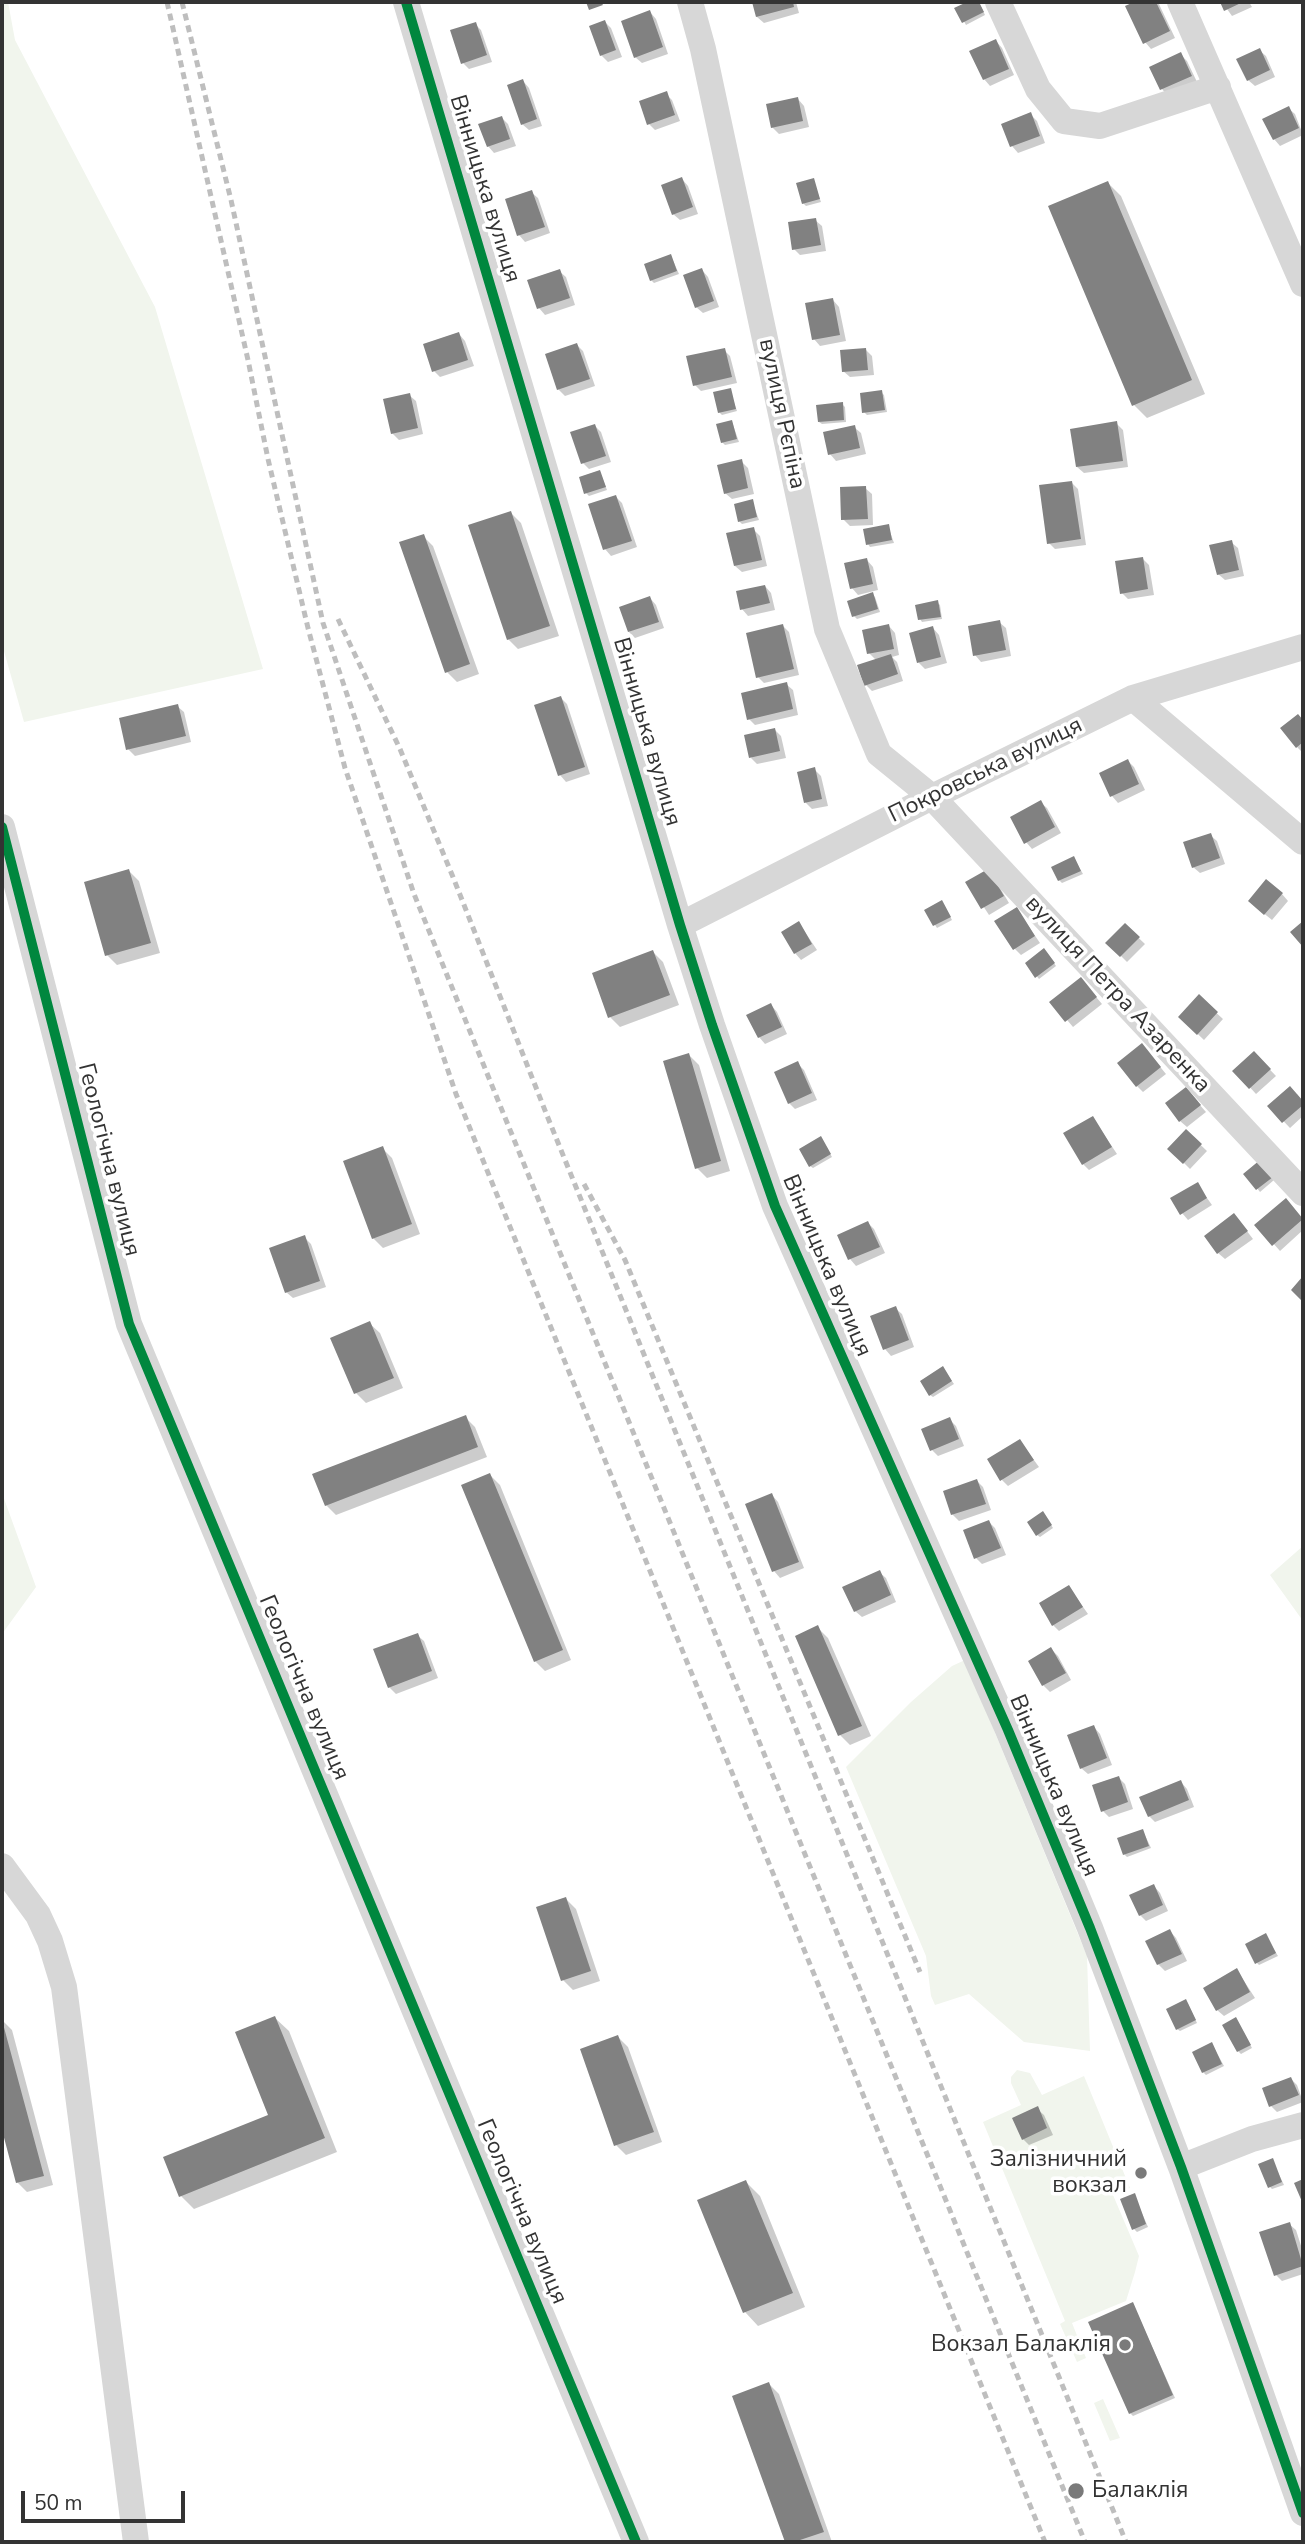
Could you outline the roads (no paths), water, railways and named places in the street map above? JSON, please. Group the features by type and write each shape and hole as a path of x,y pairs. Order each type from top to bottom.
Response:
{"street":[{"name":"Вінницька вулиця","path":"406,2 680,925 775,1206 1008,1730 1090,1928 1181,2167 1303,2513"},
{"name":"вулиця Рєпіна","path":"690,2 706,62 827,629 879,754 932,797"},
{"path":"998,2 1038,89 1064,121 1100,126 1219,87"},
{"path":"1180,2 1303,284"},
{"name":"Покровська вулиця","path":"680,925 1133,698 1303,647"},
{"path":"1133,698 1303,842"},
{"name":"вулиця Петра Азаренка","path":"932,797 1303,1193"},
{"name":"Геологічна вулиця","path":"2,827 129,1324 636,2542"},
{"path":"2,1866 38,1915 50,1941 64,1987 136,2542"},
{"path":"1181,2167 1252,2139 1303,2125"}],"railway":[{"path":"167,2 268,459 345,768 456,1094 1045,2542"},
{"path":"182,2 231,200 323,623 414,894 1085,2542"},
{"path":"338,619 400,749 453,877 548,1118 1126,2542"},
{"path":"584,1184 625,1260 920,1972"}],"place":[{"name":"Залізничний вокзал","path":"1141,2173"},
{"name":"Вокзал Балаклія","path":"1125,2345"},
{"name":"Балаклія","path":"1076,2491"}]}
